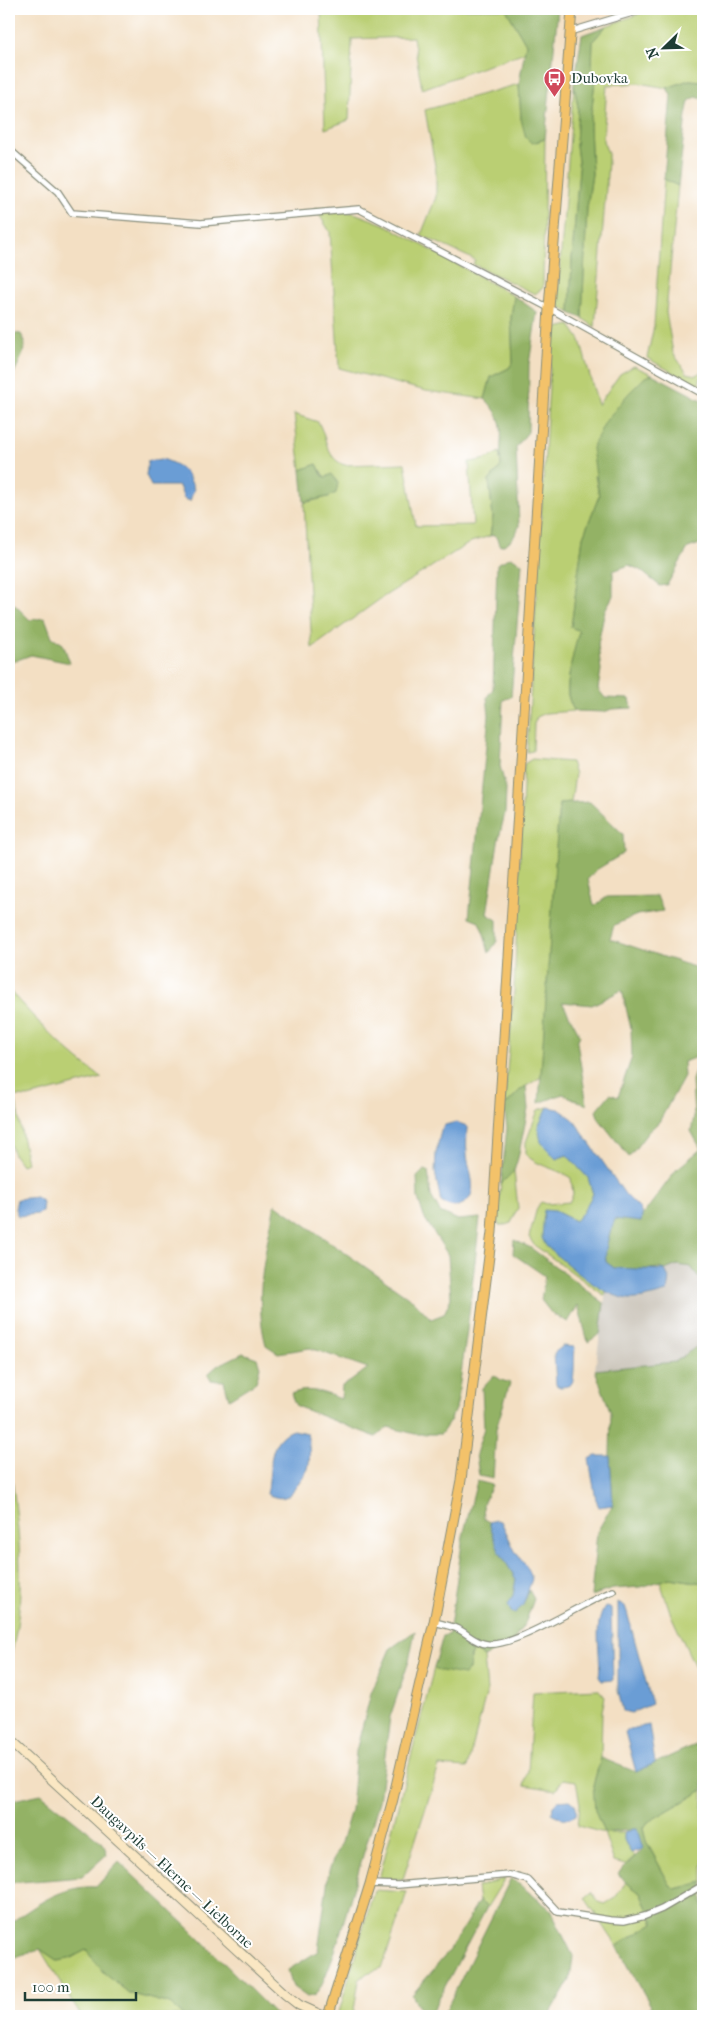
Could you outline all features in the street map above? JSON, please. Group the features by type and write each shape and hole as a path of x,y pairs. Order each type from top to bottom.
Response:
{"main road":[{"path":"328,2016 370,1884 408,1741 434,1622 461,1480 492,1232 549,308 572,9"},
{"name":"Daugavpils — Elerne — Lielborne","path":"9,1740 285,1994 299,2005 323,2016"}],"street":[{"path":"569,32 645,9"},
{"path":"9,149 58,192 72,213 201,223 359,209 549,308 703,394"},
{"path":"434,1622 448,1625 476,1641 496,1644 532,1631 597,1597 613,1591"},
{"path":"370,1884 398,1885 510,1875 519,1876 528,1880 536,1887 558,1912 624,1921 645,1916 662,1909 703,1885"}],"shaded area":[{"path":"677,1265 691,1267 703,1283 703,1342 675,1362 595,1370 606,1291 627,1299 669,1278 665,1270"}],"green space":[{"path":"321,9 506,9 526,44 525,52 422,89 413,37 352,39 349,120 325,129"},
{"path":"506,9 558,9 545,139 532,143 526,138 521,119 519,84 526,44"},
{"path":"653,9 703,9 703,81 689,80 667,88 639,83 607,85 603,141 608,153 608,162 595,327 582,318 587,208 592,174 590,125 595,80 592,68 593,41 606,26"},
{"path":"606,26 593,41 592,68 595,80 590,125 592,174 587,208 582,318 570,313 579,169 576,145 578,107 574,84 582,35"},
{"path":"689,80 703,81 703,99 696,97 689,101 678,186 664,179 671,95 667,88"},
{"path":"519,84 521,119 532,143 545,139 543,288 535,294 473,264 475,260 421,235 436,197 436,171 425,110"},
{"path":"574,84 578,107 576,145 579,169 570,313 557,305"},
{"path":"664,179 678,186 666,312 673,353 687,373 696,375 701,372 699,387 647,358 654,326"},
{"path":"315,208 354,213 386,225 514,296 511,318 513,362 509,368 491,377 485,399 426,391 339,368 330,232"},
{"path":"514,296 537,312 529,364 528,432 516,447 519,526 512,539 500,546 495,535 490,536 493,517 489,481 501,466 501,431 498,416 485,399 491,377 509,368 513,362 511,318"},
{"path":"570,325 580,340 598,405 620,374 634,366 652,374 643,379 595,476 599,496 583,537 571,627 580,631 568,681 568,697 574,711 546,713 537,717 534,724 533,751 527,752 552,336 557,328"},
{"path":"9,333 21,334 25,342 23,354 9,384"},
{"path":"652,374 703,401 703,543 688,548 667,585 660,586 640,570 629,565 613,571 613,596 605,610 598,644 601,670 598,689 605,698 630,699 632,708 612,709 604,712 574,711 568,697 568,681 579,631 571,627 583,537 599,496 592,448 605,422 628,394 643,379"},
{"path":"294,414 318,422 333,457 344,465 405,463 416,526 473,525 469,462 485,459 499,452 501,466 489,481 493,517 490,536 471,542 383,597 312,648 304,503 336,493 317,464 301,470"},
{"path":"317,464 322,475 326,477 332,474 338,483 336,493 328,497 304,502 301,470"},
{"path":"511,557 522,564 511,697 503,700 500,766 506,789 505,813 498,842 487,914 497,920 497,941 489,953 479,922 469,918 489,715 487,697 493,689 497,564"},
{"path":"9,599 30,620 45,618 52,637 63,644 70,663 31,655 9,663"},
{"path":"532,759 571,762 575,774 571,803 559,804 541,1077 520,1090 504,1107 514,991 524,764"},
{"path":"590,802 623,834 624,853 596,870 588,879 594,906 607,897 657,896 663,911 637,915 614,925 610,939 703,970 703,1283 691,1267 677,1265 665,1270 659,1268 638,1270 614,1268 606,1262 605,1254 615,1218 641,1222 642,1216 677,1169 701,1149 691,1131 694,1117 692,1080 700,1056 683,1062 684,1076 659,1122 648,1132 629,1157 599,1119 596,1111 610,1094 618,1097 632,1057 631,1029 622,990 592,1005 562,1002 580,1035 577,1042 587,1105 563,1094 539,1103 559,804"},
{"path":"9,990 65,1048 102,1078 28,1097 15,1096 27,1163 21,1165 14,1155 9,1141"},
{"path":"526,1086 528,1109 518,1158 514,1171 501,1184 507,1128 504,1107"},
{"path":"548,1107 538,1127 556,1159 567,1155 588,1178 593,1194 583,1212 575,1221 555,1211 546,1246 606,1291 605,1296 534,1245 529,1237 537,1208 541,1202 547,1204 570,1202 573,1194 571,1178 536,1162 526,1155 526,1142 538,1110"},
{"path":"424,1170 428,1171 431,1196 440,1212 458,1220 480,1218 457,1404 450,1421 441,1434 415,1434 388,1427 376,1437 296,1406 291,1394 304,1391 317,1391 341,1399 342,1386 368,1368 310,1348 278,1353 266,1345 261,1310 262,1274 265,1256 275,1204 414,1301 431,1319 444,1314 451,1298 448,1255 424,1217 418,1198 417,1177"},
{"path":"514,1171 518,1208 511,1223 499,1225 497,1219 501,1184"},
{"path":"514,1240 531,1248 604,1303 600,1334 588,1342 578,1305 568,1322 552,1314 541,1300 545,1276 513,1254"},
{"path":"703,1342 703,1583 670,1578 640,1587 613,1589 591,1596 597,1532 613,1504 610,1456 611,1413 595,1370 675,1362"},
{"path":"243,1353 257,1358 260,1367 256,1382 229,1399 224,1381 211,1380 208,1374 217,1366"},
{"path":"494,1375 510,1383 496,1429 493,1479 479,1476 476,1454 484,1428 482,1388"},
{"path":"9,1455 16,1507 20,1585 19,1612 9,1663"},
{"path":"477,1481 492,1485 483,1504 484,1519 489,1522 499,1551 516,1579 513,1596 508,1605 523,1605 529,1590 534,1599 526,1621 512,1643 484,1657 472,1649 469,1669 464,1675 434,1668 443,1636 449,1634 463,1536"},
{"path":"670,1578 703,1583 703,1684 671,1615 660,1581"},
{"path":"415,1631 409,1661 390,1717 379,1801 335,1951 322,1985 315,1995 307,1997 293,1987 288,1970 318,1951 329,1870 342,1840 351,1810 356,1751 371,1693 390,1649"},
{"path":"472,1648 484,1657 487,1691 467,1768 439,1766 403,1879 379,1879 434,1668 436,1670 471,1660"},
{"path":"598,1689 605,1697 602,1711 601,1758 593,1785 604,1833 578,1826 580,1804 576,1781 563,1779 556,1790 524,1785 528,1771 533,1692"},
{"path":"703,1741 703,1790 648,1822 643,1829 646,1841 670,1885 676,1889 703,1882 703,2016 640,2016 651,2006 617,1946 654,1923 640,1893 623,1880 618,1873 643,1849 636,1829 604,1833 595,1811 593,1785 601,1758 636,1772"},
{"path":"703,1790 703,1882 676,1889 670,1885 646,1841 643,1829 648,1822"},
{"path":"41,1794 103,1843 107,1854 82,1877 9,1883 9,1801"},
{"path":"604,1833 624,1833 627,1846 635,1856 625,1865 614,1862"},
{"path":"119,1862 192,1931 277,2016 184,2016 170,2004 129,1993 104,1973 86,1950 69,1959 58,1961 40,1949 9,1959 9,1924 39,1903 61,1893 72,1889 96,1887"},
{"path":"505,1878 487,1907 479,1901 477,1887"},
{"path":"511,1878 550,1909 573,1956 570,1980 549,2016 443,2016"},
{"path":"626,1882 640,1893 654,1923 617,1946 585,1898 592,1892 599,1902 605,1904 615,1898"},
{"path":"374,1890 407,1892 382,1968 367,1973 359,1980 353,2016 338,2016"},
{"path":"479,1901 487,1907 432,2011 424,2015 412,1995 450,1950"},
{"path":"40,1949 58,1961 69,1959 86,1950 104,1973 129,1993 170,2004 184,2016 81,2016"}],"water":[{"path":"162,459 178,466 189,477 194,489 190,501 184,499 179,486 151,486 146,475 148,461"},
{"path":"548,1107 559,1109 573,1119 625,1194 640,1209 641,1222 615,1219 609,1234 606,1262 614,1268 665,1270 669,1278 667,1292 638,1299 618,1297 596,1286 546,1246 542,1238 544,1210 555,1211 575,1221 583,1212 593,1194 588,1178 567,1155 556,1159 541,1142 538,1127"},
{"path":"456,1122 467,1126 467,1154 472,1188 468,1200 463,1204 452,1206 441,1202 435,1172 436,1153 441,1130 445,1125"},
{"path":"36,1197 43,1202 42,1211 38,1214 18,1216 15,1209 17,1199"},
{"path":"563,1346 575,1347 574,1371 572,1383 568,1386 560,1387 556,1385 554,1353"},
{"path":"293,1430 307,1433 310,1455 309,1465 296,1487 286,1497 278,1498 267,1494 272,1457 278,1440 284,1434"},
{"path":"596,1456 610,1456 613,1505 599,1507 596,1500 589,1459"},
{"path":"501,1521 515,1551 529,1570 532,1579 523,1605 515,1614 511,1612 508,1605 513,1596 516,1579 499,1551 489,1522"},
{"path":"618,1602 625,1606 627,1612 652,1704 631,1713 623,1711 618,1691"},
{"path":"605,1607 611,1608 613,1680 602,1681 599,1677 598,1632 601,1615"},
{"path":"649,1725 655,1763 636,1772 625,1732"},
{"path":"570,1800 576,1806 576,1815 564,1818 552,1814 553,1805 558,1801"},
{"path":"637,1829 643,1849 631,1853 624,1840 624,1833"}],"place":[{"name":"Dubovka","path":"555,97"}]}
